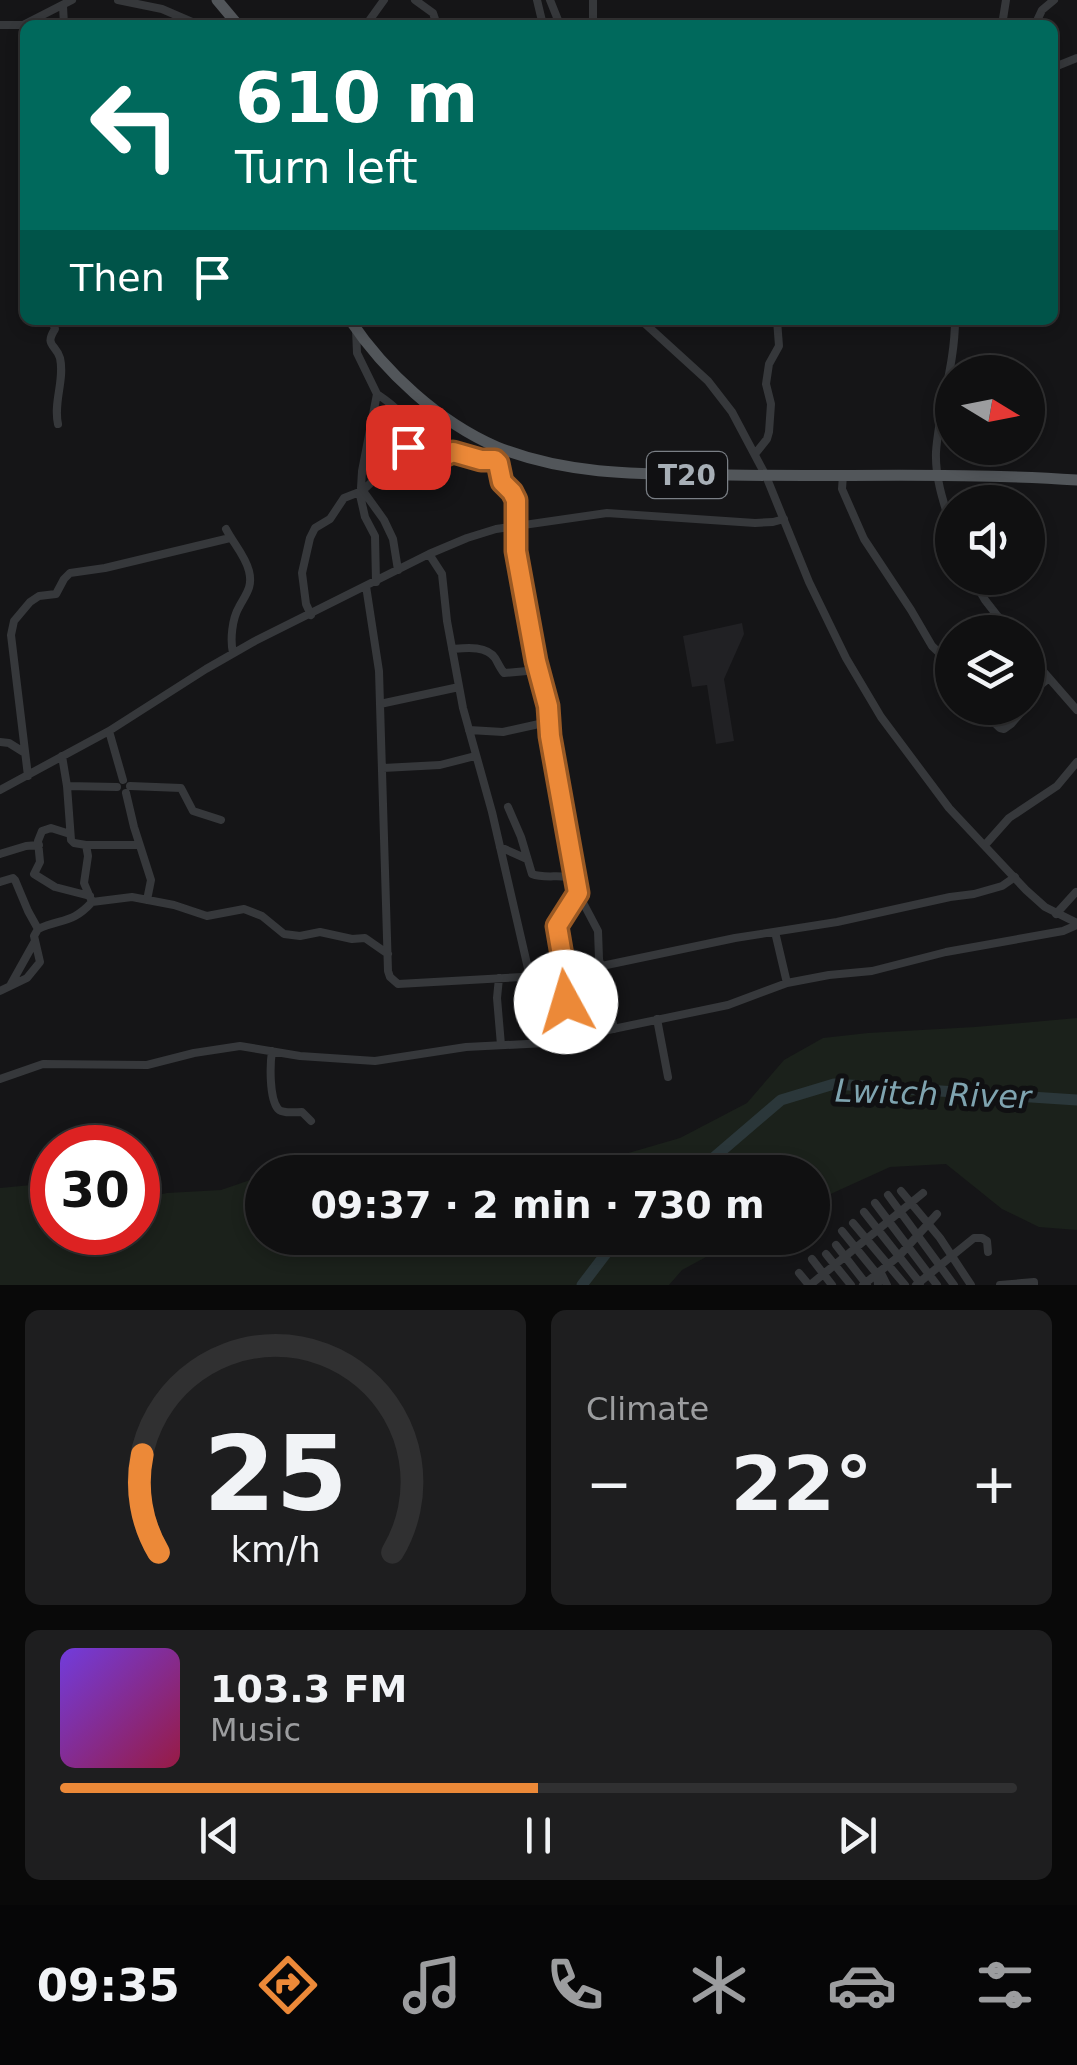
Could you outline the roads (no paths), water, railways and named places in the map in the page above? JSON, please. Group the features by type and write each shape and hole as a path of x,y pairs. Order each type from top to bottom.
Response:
{"main road":[{"name":"T20","path":"353,325 384,364 460,428 533,460 576,469 650,474 1077,480"}],"street":[{"path":"34,20 72,0"},
{"path":"118,0 162,9 187,20"},
{"path":"416,0 434,13 436,20"},
{"path":"1038,20 1045,6 1054,0"},
{"path":"63,6 64,20"},
{"path":"54,325 51,344 60,364 58,424"},
{"path":"353,325 357,353 377,394 399,411 410,426 412,441 405,466"},
{"path":"647,325 708,381 732,412 766,476 809,582 862,688 938,794 1039,902 1077,924"},
{"path":"755,454 768,436 770,404 766,384 770,361 778,349 777,325"},
{"path":"940,485 936,450 955,325"},
{"path":"376,582 376,536 366,517 361,492 377,394"},
{"path":"495,446 502,482 516,500 516,551 547,701 574,878 598,931 600,966 614,1029"},
{"path":"311,615 302,573 312,532 330,519 344,498 361,492 382,471 453,452 498,463"},
{"path":"842,475 842,489 864,539 935,650"},
{"path":"361,492 393,538 398,570"},
{"path":"0,790 110,731 232,653 467,538 514,526 607,512 756,523 784,519"},
{"path":"28,776 12,626 30,602 56,594 70,573 106,568 228,533 246,563 250,582 248,596 235,618 232,653"},
{"path":"429,554 442,574 458,687 530,978"},
{"path":"366,586 380,704 388,954 390,977 398,984 565,973 974,894 1002,886 1014,877"},
{"path":"452,649 475,648 486,652 504,672 538,670"},
{"path":"1045,675 1077,710"},
{"path":"1045,682 1048,679"},
{"path":"380,704 458,687"},
{"path":"469,730 503,732 548,722"},
{"path":"110,731 151,880 147,900"},
{"path":"0,742 25,754"},
{"path":"62,756 74,843 139,845"},
{"path":"383,768 440,766 475,756"},
{"path":"985,845 1000,826 1057,786 1077,762"},
{"path":"68,786 181,788 192,811 222,820"},
{"path":"508,807 534,876 557,874 574,878"},
{"path":"70,834 45,829 40,834 35,876 54,887 91,899 147,900 206,916 249,910 284,934 320,932 365,938 388,954"},
{"path":"0,854 39,845"},
{"path":"86,845 84,882 91,899"},
{"path":"500,847 527,859"},
{"path":"0,882 14,879 38,929"},
{"path":"1056,914 1076,892"},
{"path":"573,1038 557,926 578,893"},
{"path":"4,989 27,978 41,960 34,934 38,929 70,920 91,899"},
{"path":"0,1079 43,1064 147,1065 240,1046 300,1056 375,1061 447,1049 530,1045 728,1006 787,983 872,971 946,952 1063,931 1077,924"},
{"path":"775,932 787,983"},
{"path":"4,989 35,941"},
{"path":"499,978 501,1045"},
{"path":"657,1019 668,1077"},
{"path":"272,1051 271,1082 279,1110 302,1112 311,1121"},
{"path":"901,1191 940,1238 971,1285"},
{"path":"799,1273 810,1285 924,1192"},
{"path":"888,1195 954,1285"},
{"path":"875,1203 937,1285"},
{"path":"864,1212 919,1284 974,1238 987,1241 988,1252"},
{"path":"836,1245 865,1284 899,1256 937,1214"},
{"path":"853,1223 905,1285"},
{"path":"842,1231 888,1285"},
{"path":"827,1255 847,1284"},
{"path":"812,1259 832,1285"},
{"path":"878,1272 878,1285"},
{"path":"1000,1285 1034,1285"}],"waterway":[{"name":"Lwitch River","path":"717,1155 781,1100 834,1084 1077,1100"},
{"name":"Lwitch River","path":"582,1285 605,1255"}]}
